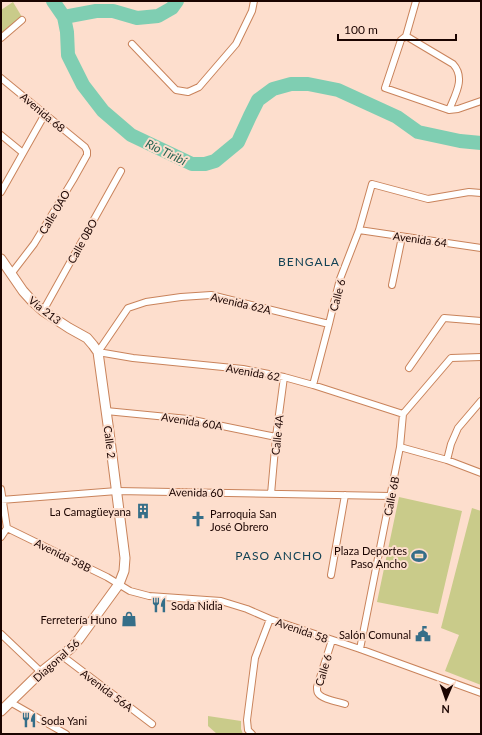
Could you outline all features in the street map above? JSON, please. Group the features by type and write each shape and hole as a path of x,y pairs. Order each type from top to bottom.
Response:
{"main road":[{"name":"Vía 213","path":"1,258 23,291 43,311 87,338 98,352"},
{"name":"Calle 2","path":"98,352 125,558 124,571 119,584"},
{"name":"Diagonal 56","path":"1,711 41,672 70,649 83,635 119,584"}],"street":[{"path":"132,44 176,90 188,92 199,87 236,44 252,11 254,1"},
{"path":"416,1 406,36 401,40 385,88 449,110 458,109 481,101"},
{"path":"1,38 22,20"},
{"path":"406,36 453,64 457,69 459,85 449,110"},
{"name":"Avenida 68","path":"1,78 85,147"},
{"path":"1,192 45,114"},
{"path":"1,135 23,153"},
{"name":"Calle 0AO","path":"11,274 34,244 83,164 87,155 85,147"},
{"name":"Calle 0BO","path":"43,311 121,171"},
{"name":"Calle 6","path":"314,385 340,278 359,230 372,184 428,199 469,192 481,193"},
{"name":"Avenida 64","path":"359,230 481,248"},
{"path":"392,285 402,237"},
{"name":"Avenida 62A","path":"98,352 128,308 146,302 181,297 211,295 329,324"},
{"path":"409,368 444,318 481,321"},
{"name":"Avenida 62","path":"98,352 133,358 243,369 284,377 314,385 403,414"},
{"path":"403,414 451,358 481,357"},
{"name":"Calle 4A","path":"271,494 276,437 284,377"},
{"path":"447,460 451,444 458,428 481,401"},
{"name":"Avenida 60A","path":"106,411 188,419 276,437"},
{"name":"Calle 6B","path":"360,649 400,447 403,414"},
{"path":"400,447 447,460 481,474"},
{"path":"1,489 7,528 1,537"},
{"name":"Avenida 60","path":"2,500 116,491 390,496"},
{"path":"331,575 345,495"},
{"name":"Avenida 58B","path":"7,528 119,584"},
{"name":"Avenida 58","path":"119,584 130,591 149,596 220,602 246,609 270,619 360,649 481,693"},
{"path":"252,734 248,730 247,720 255,658 270,619"},
{"path":"1,634 41,672"},
{"name":"Calle 6","path":"332,640 317,687 317,692 324,698 345,704"},
{"name":"Avenida 56A","path":"61,655 152,724"},
{"path":"10,702 66,734"}],"green space":[{"path":"13,2 22,17 1,35 1,10"},
{"name":"Plaza Deportes Paso Ancho","path":"399,497 462,511 438,614 377,602"},
{"path":"472,508 481,511 481,685 445,671 459,635 441,628"},
{"path":"208,716 241,721 241,729 243,734 217,734 208,726"}],"waterway":[{"name":"Río Tiribí","path":"53,1 64,17 67,32 68,55 83,85 103,111 131,135 192,164 205,164 215,161 238,142 258,100 273,89 291,84 308,84 338,90 397,117 418,132 460,141 481,143"},
{"path":"64,17 96,11 113,11 137,18 158,16 172,8 177,1"}],"place":[{"name":"La Camagüeyana","path":"143,511"},
{"name":"Parroquia San José Obrero","path":"198,519"},
{"name":"Plaza Deportes Paso Ancho","path":"419,556"},
{"name":"Soda Nidia","path":"159,605"},
{"name":"Ferretería Huno","path":"129,619"},
{"name":"Salón Comunal","path":"423,634"},
{"name":"Soda Yani","path":"29,720"}],"district":[{"name":"BENGALA","path":"309,261"},
{"name":"PASO ANCHO","path":"279,555"}]}
